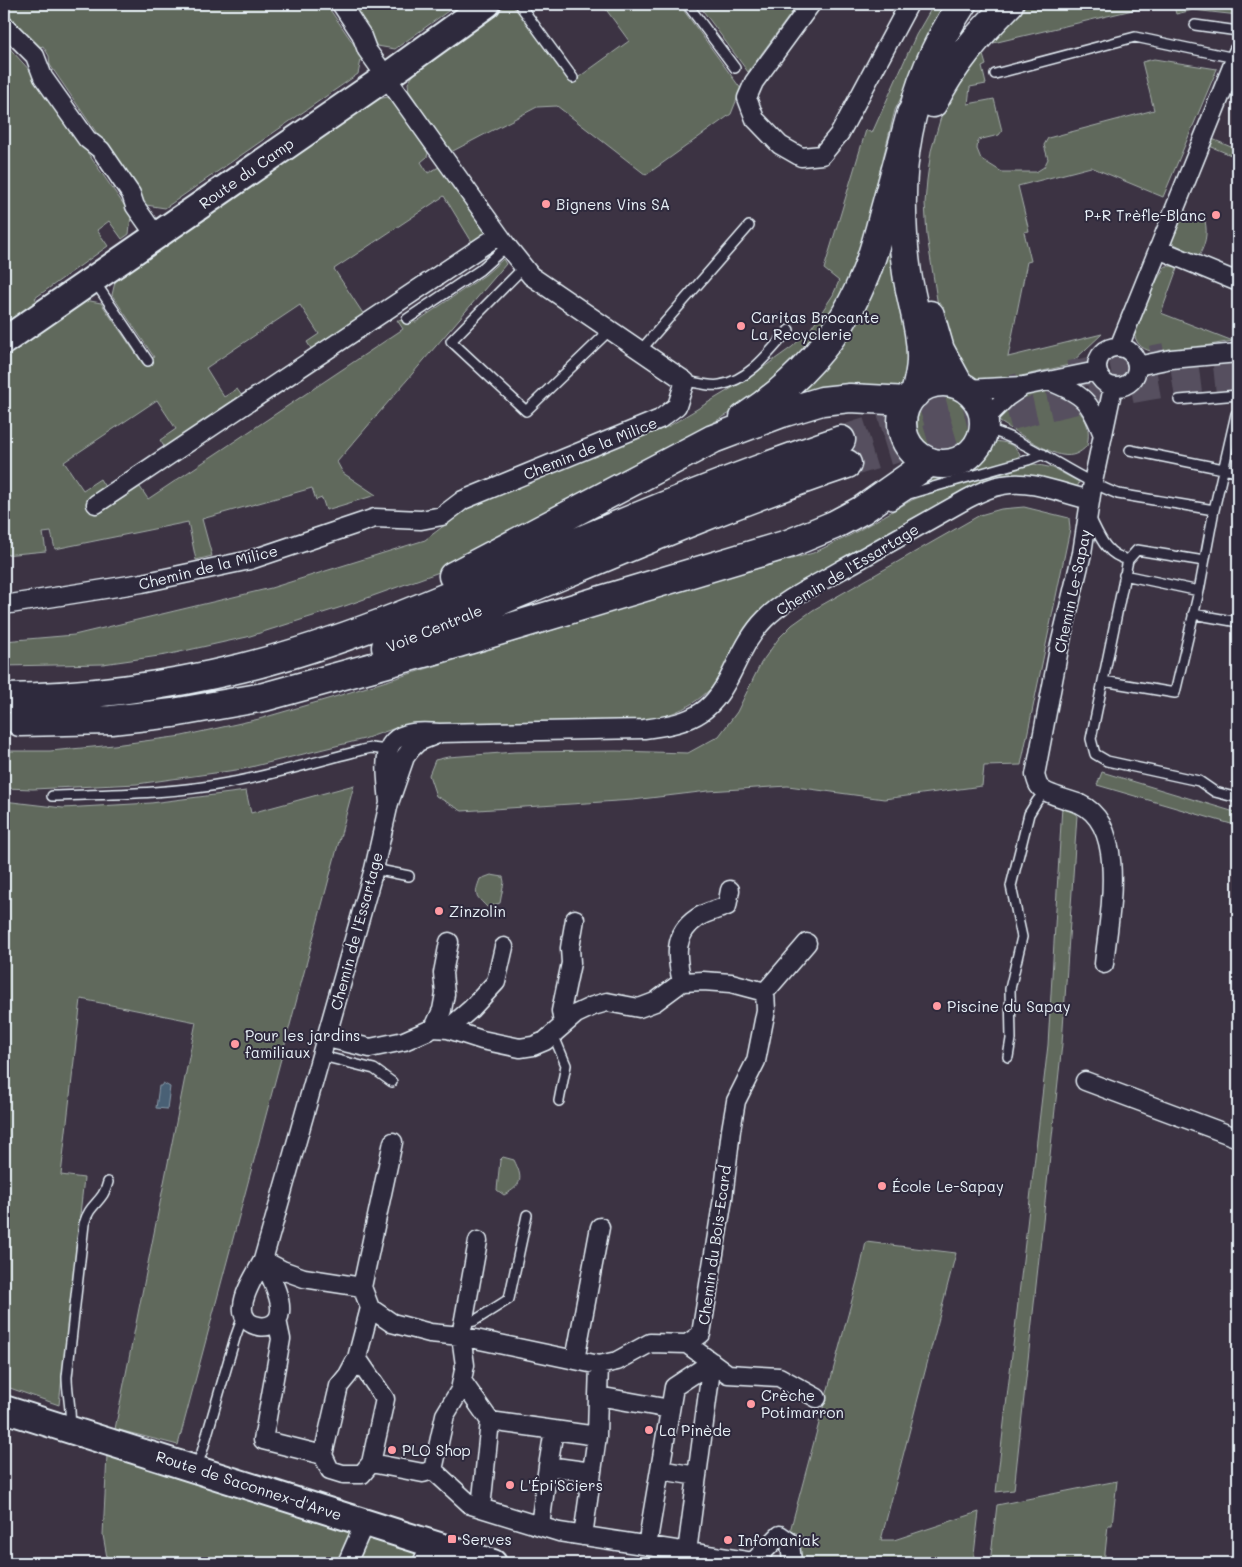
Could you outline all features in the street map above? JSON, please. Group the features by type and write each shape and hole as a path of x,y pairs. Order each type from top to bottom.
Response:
{"main road":[{"path":"962,4 942,36 920,86 924,136 916,195 917,238 934,335 940,350 962,387"},
{"path":"199,677 331,630 407,598 471,568 712,439 747,416 783,388 814,359 842,321 862,283 922,109 955,45 980,4"},
{"path":"712,439 794,409 827,400 912,397 922,388 934,383 948,382 962,387 972,394 980,406 984,424 974,451 954,463 930,462 912,450 904,437 903,416 912,397 921,366 921,349 906,270 902,214 903,170 922,109 941,88 962,56 981,32 1009,4"},
{"name":"Voie Centrale","path":"4,698 98,693 199,677 282,656 360,631 713,486 844,452 718,511 451,622 322,670 240,692 157,710 12,723"},
{"path":"12,723 120,719 173,713 264,697 438,649 788,544 834,524 870,504 930,462"}],"street":[{"path":"341,4 361,34 367,50 503,241 531,276 685,381"},
{"name":"Route du Camp","path":"4,341 386,77 487,4"},
{"path":"810,4 754,82 747,98 756,119 780,145 801,157 822,155 840,134 909,4"},
{"path":"4,25 35,56 44,76 87,139 101,150 131,194 135,206 156,236"},
{"path":"1119,347 1236,55"},
{"path":"96,504 503,241"},
{"path":"1158,249 1238,282"},
{"path":"1119,347 1132,353 1137,366 1130,383 1119,388 1102,382 1097,371 1100,356 1105,351 1119,347"},
{"path":"1137,366 1171,360 1238,353"},
{"path":"962,387 1024,386 1097,371"},
{"name":"Chemin de la Milice","path":"4,605 142,584 250,560 375,518 420,520 442,516 463,500 660,419 677,406 685,381"},
{"path":"1049,381 1068,388 1083,398 1091,407 1103,435"},
{"path":"984,424 1007,397 1024,386"},
{"name":"Chemin Le-Sapay","path":"1045,791 1039,786 1035,775 1036,762 1059,649 1082,554 1093,482 1113,387"},
{"name":"Chemin de l'Essartage","path":"389,803 386,770 388,750 399,736 408,732 644,729 684,721 696,716 720,696 754,631 779,607 966,499 987,489 1004,484 1026,484 1089,506"},
{"name":"Chemin de l'Essartage","path":"243,1316 242,1307 263,1260 322,1056 374,869 389,803 405,757 418,742 439,733"},
{"path":"1045,791 1082,805 1093,813 1102,825 1107,837 1111,876 1110,910 1104,964"},
{"path":"682,982 678,965 678,942 686,928 698,917 727,906 730,890"},
{"path":"558,1028 571,963 570,948 575,919"},
{"path":"441,1028 445,994 442,973 449,942"},
{"path":"441,1028 482,1040 520,1048 533,1046 545,1041 576,1014 593,1006 607,1002 639,1008 655,1002 682,982 731,983 765,992 807,943"},
{"path":"327,1038 370,1048 404,1041 441,1028 472,1009 496,982 504,947"},
{"name":"Chemin du Bois-Ecard","path":"370,1308 392,1322 430,1333 462,1329 599,1365 617,1361 650,1343 687,1344 701,1334 723,1198 732,1120 736,1101 756,1061 766,1010 765,992"},
{"path":"1085,1081 1238,1138"},
{"path":"357,1358 385,1399 371,1463 362,1474 343,1474 330,1470 323,1455 339,1386 348,1375 357,1358 370,1308 362,1287 393,1142"},
{"path":"575,1360 600,1227"},
{"path":"433,1470 445,1415 460,1390 462,1381 465,1365 462,1329 478,1241"},
{"path":"263,1260 282,1270 304,1278 362,1287"},
{"path":"243,1316 250,1324 261,1326 270,1325 277,1320 280,1314 281,1303 263,1260"},
{"path":"277,1320 281,1339 263,1440 323,1455"},
{"path":"687,1344 728,1374 779,1377 817,1398"},
{"path":"647,1546 674,1387 712,1362"},
{"path":"687,1552 712,1362"},
{"path":"583,1536 597,1436 599,1365"},
{"path":"462,1381 490,1421 481,1508"},
{"path":"598,1396 670,1409"},
{"name":"Route de Saconnex-d'Arve","path":"4,1409 365,1522 427,1554 493,1563"},
{"path":"490,1421 597,1436"},
{"path":"540,1526 554,1430"},
{"path":"371,1463 423,1473 433,1470"},
{"path":"548,1466 592,1472"},
{"path":"433,1470 471,1505 559,1532 753,1562 780,1535 790,1542 792,1563"},
{"path":"660,1470 697,1476"},
{"path":"347,1563 365,1522"}],"lane":[{"path":"519,4 573,78"},
{"path":"687,4 735,68"},
{"path":"1194,25 1238,31"},
{"path":"995,74 1135,37 1236,55"},
{"path":"640,351 749,226"},
{"path":"407,319 480,270 503,241"},
{"path":"524,267 451,341 526,411 610,330"},
{"path":"93,280 148,360"},
{"path":"685,381 718,385 740,378 755,368 789,330"},
{"path":"1179,400 1238,395"},
{"path":"1103,681 1175,693 1199,591 1214,510 1236,414 1238,413"},
{"path":"984,424 1043,454 1103,489 1131,497 1205,507 1214,510"},
{"path":"1130,450 1238,472"},
{"path":"883,512 896,502 920,491 1043,454"},
{"path":"1089,506 1102,541 1118,557 1128,560"},
{"path":"1204,561 1137,550 1128,560 1091,739 1095,754 1106,762 1199,781 1215,792 1238,798"},
{"path":"670,579 739,569"},
{"path":"1124,575 1199,591"},
{"path":"1193,614 1238,622"},
{"path":"52,796 130,794 227,783 371,748 388,750"},
{"path":"1008,1057 1011,1039 1010,989 1022,937 1011,886 1029,814 1045,791"},
{"path":"374,869 409,876"},
{"path":"558,1028 566,1065 559,1100"},
{"path":"322,1056 374,1069 392,1082"},
{"path":"70,1430 71,1415 67,1378 84,1224 87,1213 91,1206 102,1198 108,1182"},
{"path":"462,1329 509,1299 527,1214"},
{"path":"196,1469 243,1316"}],"green space":[{"path":"4,4 326,4 362,56 358,74 165,208 146,205 50,65 49,56 43,46 37,48 4,19"},
{"path":"348,4 458,4 395,49 377,46"},
{"path":"508,4 514,4 572,82 629,41 602,4 679,4 741,89 731,114 646,175 557,106 537,107 451,152 409,91 408,83 414,74"},
{"path":"698,4 798,4 748,72"},
{"path":"934,4 952,4 933,33 895,110 856,267 830,317 787,370 734,411 442,571 345,606 247,637 166,655 103,664 4,666 4,641 74,635 271,588 425,540 470,506 669,426 747,379 792,347 809,331 833,295 839,281 824,269 866,130 872,133 916,35"},
{"path":"1027,4 1158,4 989,44"},
{"path":"1176,4 1233,4 1238,7 1238,15 1193,10 1176,14 1174,6"},
{"path":"4,42 32,73 131,215 129,234 122,239 109,221 97,230 108,246 35,298 37,301 4,324"},
{"path":"973,54 983,55 986,65 982,67 986,84 970,87 968,104 994,99 1002,131 999,135 978,140 977,149 981,159 1002,172 1036,172 1044,167 1048,159 1044,145 1048,138 1154,110 1142,62 1154,59 1217,69 1163,197 1091,167 1018,186 1029,231 1024,232 1031,261 1027,262 1008,357 1102,334 1069,365 995,382 979,382 968,375 941,325 927,236 925,203 931,151 943,110"},
{"path":"388,97 394,102 428,153 427,157 421,162 428,173 439,167 486,233 472,242 444,196 334,269 364,315 312,350 307,342 319,334 300,305 206,368 224,397 237,389 242,396 165,448 160,440 176,429 157,400 64,462 83,490 100,479 105,487 88,498 99,514 140,487 148,499 403,329 397,320 416,322 485,275 503,259 506,264 337,462 343,473 376,495 326,510 322,498 316,500 312,488 202,519 212,556 196,560 188,522 55,549 51,532 43,533 46,551 4,555 4,356 85,300 101,303 143,364 154,357 112,295 116,278 377,99"},
{"path":"1210,138 1238,150 1238,158 1207,145"},
{"path":"1181,209 1205,221 1205,239 1199,256 1168,241"},
{"path":"888,232 901,286 910,380 899,390 791,402"},
{"path":"1165,266 1178,266 1161,313 1233,341 1157,352 1144,349 1139,344 1134,332 1150,293"},
{"path":"1042,391 1056,391 1076,399 1072,404 1084,418 1088,428 1087,446 1079,452 1073,455 1056,454 1000,422 997,417 1020,396"},
{"path":"938,397 948,397 962,404 969,418 969,428 962,442 948,449 938,449 928,445 921,438 917,428 917,418 921,408 928,401"},
{"path":"993,441 1012,445 1020,454 1018,458 912,489 932,476 953,475 971,469 986,454"},
{"path":"1034,464 1053,468 1079,482 1077,489 1040,479 1018,476 995,478 981,482 770,603 745,628 723,673 707,692 688,706 654,719 642,721 404,725 364,739 243,769 137,784 33,789 4,788 4,751 50,751 114,745 182,736 259,719 699,585 813,553 847,537 912,500 930,493"},
{"path":"1024,507 1069,518 1070,529 1021,765 984,766 982,786 884,799 788,786 708,791 633,800 462,811 436,796 429,775 435,760 448,757 515,752 616,751 688,753 719,736 737,712 761,663 779,638 792,625 813,610 980,515 1001,509"},
{"path":"1102,772 1238,813 1238,826 1097,785"},
{"path":"354,785 178,1445 115,1429 196,1022 81,999 61,1175 84,1178 59,1405 4,1386 4,801 63,808 151,803 246,791 251,813"},
{"path":"1062,806 1077,815 1062,1044 1014,1490 996,1492 1048,1045"},
{"path":"491,875 503,877 504,882 500,903 487,907 476,892 480,879"},
{"path":"503,1157 514,1160 520,1176 515,1188 504,1195 497,1190 500,1160"},
{"path":"866,1242 956,1253 881,1540 894,1540 979,1512 973,1563 798,1563 802,1535 790,1531"},
{"path":"107,1455 192,1479 354,1533 341,1563 108,1563 103,1535"},
{"path":"1117,1481 1112,1525 1108,1525 1104,1563 990,1563 997,1505"},
{"path":"369,1537 421,1554 416,1563 353,1563 361,1541"}],"water":[{"path":"163,1083 170,1087 167,1109 156,1108 159,1086"}],"tunnel":[{"path":"1069,375 1165,357"},
{"path":"847,464 991,421 1089,397 1188,380 1238,375"},
{"path":"841,440 930,412 1020,387"}],"place":[{"name":"Bignens Vins SA","path":"546,204"},
{"name":"P+R Trèfle-Blanc","path":"1216,215"},
{"name":"Caritas Brocante La Recyclerie","path":"741,326"},
{"name":"Zinzolin","path":"439,911"},
{"name":"Piscine du Sapay","path":"937,1006"},
{"name":"Pour les jardins familiaux","path":"235,1044"},
{"name":"École Le-Sapay","path":"882,1186"},
{"name":"Crèche Potimarron","path":"751,1404"},
{"name":"La Pinède","path":"649,1430"},
{"name":"PLO Shop","path":"392,1450"},
{"name":"L'Épi'Sciers","path":"510,1485"},
{"name":"Serves","path":"452,1539"},
{"name":"Infomaniak","path":"728,1540"}]}
